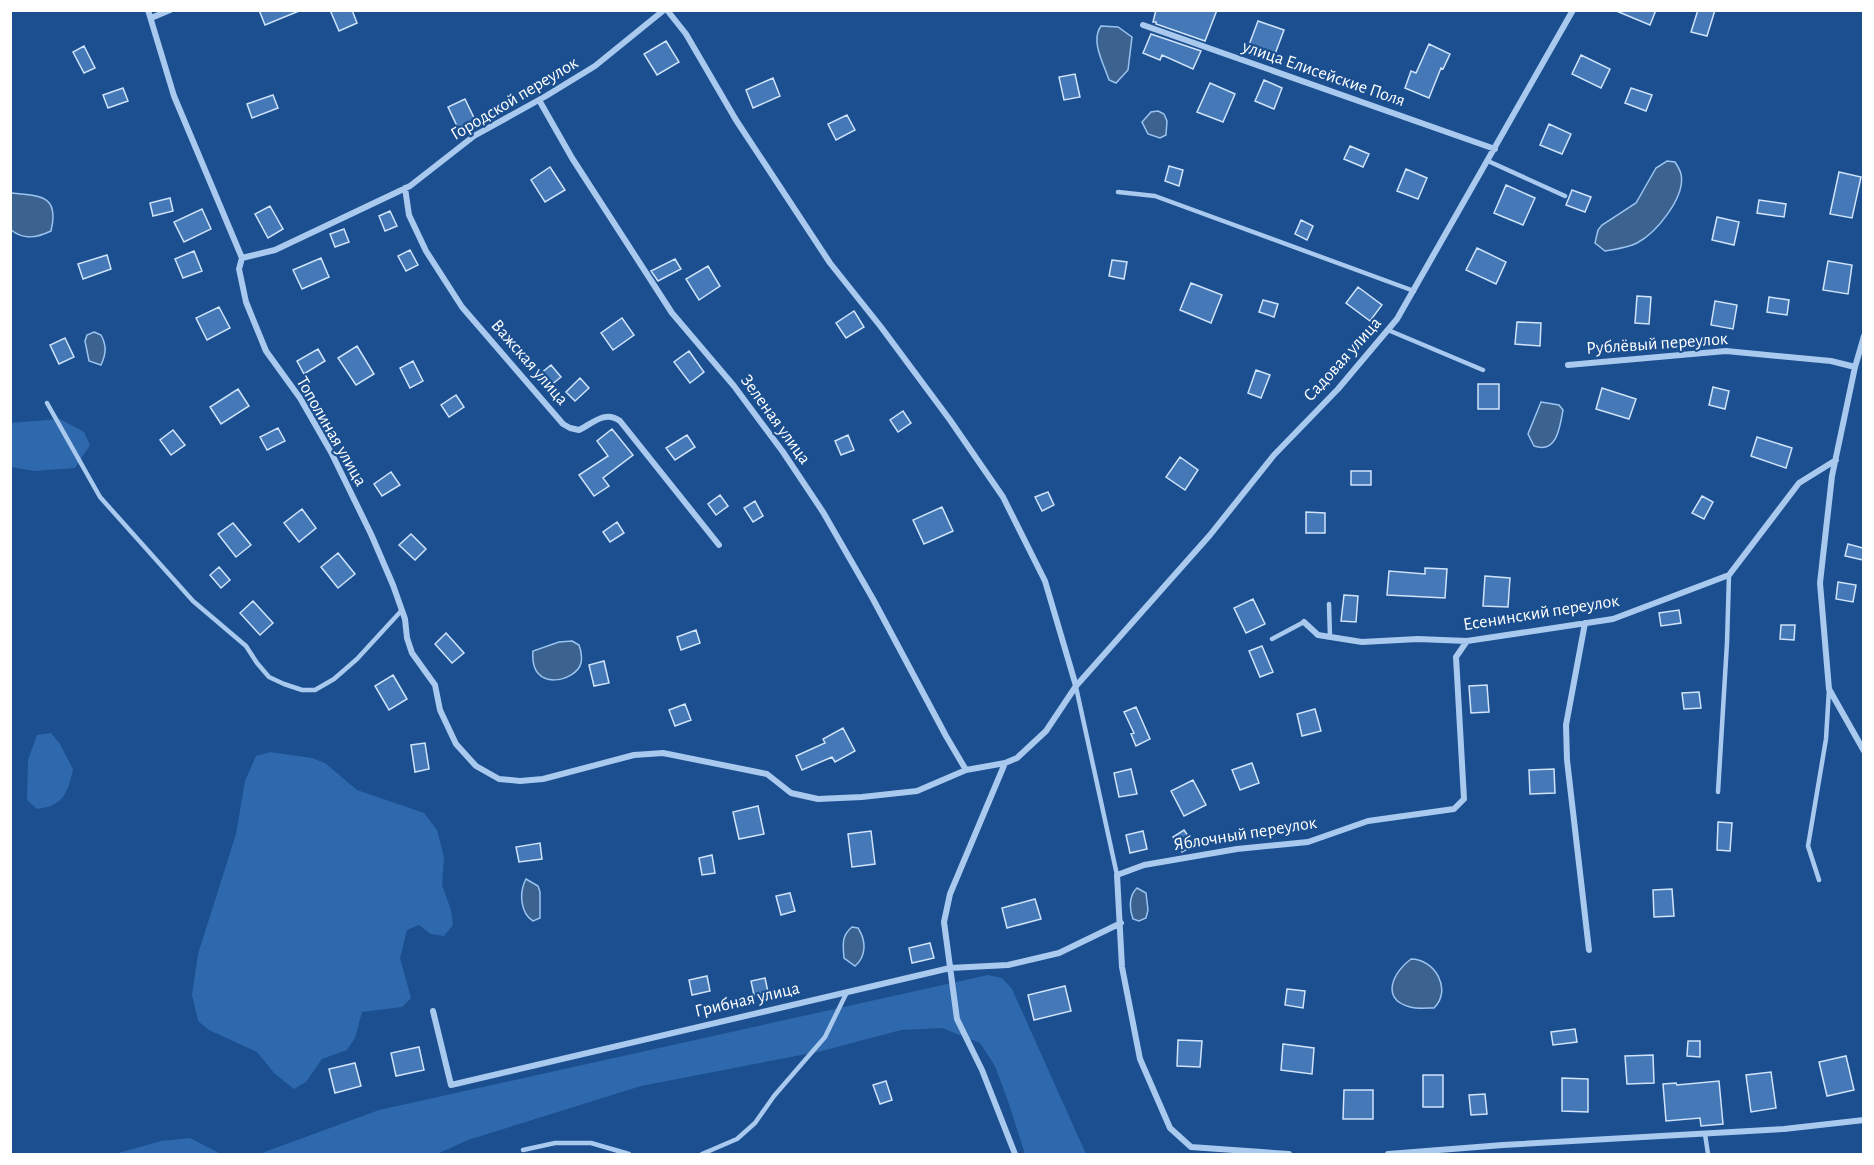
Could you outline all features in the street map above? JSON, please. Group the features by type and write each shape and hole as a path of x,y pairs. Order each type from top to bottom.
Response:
{"street":[{"path":"148,10 174,96 242,258"},
{"path":"151,18 170,10"},
{"path":"665,10 686,34 736,120 830,263 881,327 1003,496 1045,581 1076,686"},
{"name":"Городской переулок","path":"242,258 275,250 405,188 474,136 595,66 665,10"},
{"name":"Садовая улица","path":"1005,763 1017,758 1046,731 1076,686 1210,535 1274,455 1338,388 1397,319 1573,10"},
{"name":"улица Елисейские Поля","path":"1143,25 1495,149"},
{"name":"Зеленая улица","path":"539,100 578,168 672,313 734,386 783,452 823,512 966,770"},
{"name":"Важская улица","path":"405,188 409,215 426,251 462,307 562,424 579,430 604,415 620,421 719,545"},
{"name":"Тополиная улица","path":"242,258 239,269 246,302 266,351 300,398 331,452 371,534 402,610 412,653 435,685 440,710 456,744 477,766 499,779 520,781 543,779 634,755 663,753 767,774 791,793 818,799 862,797 916,790 966,770 1005,763"},
{"path":"1863,336 1832,476 1820,583 1829,689 1863,751"},
{"name":"Рублёвый переулок","path":"1568,365 1726,351 1831,361 1855,367"},
{"path":"1729,575 1799,483 1836,460"},
{"name":"Есенинский переулок","path":"1304,622 1318,634 1362,642 1418,639 1467,641 1613,619 1729,575"},
{"path":"1585,623 1566,725 1589,950"},
{"name":"Яблочный переулок","path":"1117,874 1144,865 1225,851 1308,842 1368,821 1454,809 1464,799 1456,657 1467,641"},
{"path":"1005,763 950,894 944,922 957,1019 981,1070 1015,1155"},
{"path":"1117,874 1122,967 1140,1059 1170,1128 1191,1147 1289,1155"},
{"name":"Грибная улица","path":"433,1011 451,1085 950,968 1008,965 1059,953 1121,923"},
{"path":"1388,1155 1503,1145 1784,1129 1863,1120"}],"lane":[{"path":"1488,161 1564,196"},
{"path":"1118,192 1155,196 1414,291"},
{"path":"1388,330 1483,370"},
{"path":"47,403 100,497 193,601 246,646 269,677 302,690 315,690 334,679 357,659 402,610"},
{"path":"1718,792 1729,575"},
{"path":"1329,604 1329,637"},
{"path":"1272,639 1304,622"},
{"path":"1076,686 1117,874"},
{"path":"1819,880 1808,846 1826,739 1829,689"},
{"path":"702,1155 737,1139 754,1123 825,1037 847,992"},
{"path":"1705,1134 1708,1155"},
{"path":"523,1150 555,1143 591,1143 629,1155"}],"shaded area":[{"path":"1101,26 1118,27 1132,37 1128,70 1116,83 1109,80 1099,53 1097,39"},
{"path":"1158,111 1164,114 1167,121 1166,135 1160,138 1148,134 1142,122 1151,112"},
{"path":"1667,161 1675,162 1681,174 1679,193 1668,213 1653,231 1637,243 1605,251 1595,243 1598,230 1636,203 1656,168"},
{"path":"11,193 45,199 52,210 51,231 30,237 11,230"},
{"path":"94,332 101,335 105,346 101,365 89,361 85,341 87,335"},
{"path":"1541,402 1559,405 1563,410 1556,437 1548,446 1542,447 1534,446 1528,434"},
{"path":"60,419 84,432 90,445 75,468 34,471 11,467 10,423"},
{"path":"572,641 579,645 581,652 581,663 578,669 571,675 554,680 538,674 534,665 533,651 559,642"},
{"path":"51,733 60,744 73,769 67,791 59,801 37,809 27,800 28,760 37,735"},
{"path":"270,752 312,758 325,763 357,790 424,813 437,830 444,857 442,885 451,910 453,925 444,936 431,934 419,925 407,930 400,958 411,998 402,1007 362,1012 355,1038 347,1050 322,1059 306,1082 294,1089 274,1073 257,1052 209,1030 198,1021 192,995 198,954 236,834 245,781 256,756"},
{"path":"526,879 538,886 540,892 540,918 533,921 525,913 522,902 522,890"},
{"path":"1137,888 1146,893 1148,910 1146,918 1139,921 1133,919 1130,907 1132,894"},
{"path":"852,927 858,928 864,943 862,958 855,966 844,958 843,945 844,937"},
{"path":"1411,959 1427,964 1438,976 1442,992 1434,1008 1410,1007 1395,998 1392,992 1392,985 1399,971"},
{"path":"988,975 1002,978 1012,989 1086,1154 1025,1154 995,1066 980,1043 942,1028 901,1030 822,1051 641,1086 468,1140 437,1154 259,1154 379,1110"},
{"path":"190,1138 221,1154 115,1154 161,1141"}],"building":[{"path":"259,10 299,10 299,11 265,25"},
{"path":"330,10 352,10 357,23 339,31"},
{"path":"1156,10 1217,10 1205,41 1156,24 1153,22"},
{"path":"1614,10 1656,10 1650,25"},
{"path":"1698,10 1715,10 1707,36 1691,32"},
{"path":"1258,21 1284,30 1272,62 1246,53"},
{"path":"1151,34 1201,51 1193,69 1162,55 1160,60 1143,53"},
{"path":"666,41 679,62 657,75 644,54"},
{"path":"1429,44 1450,54 1443,69 1441,68 1429,98 1405,88 1411,71 1416,73"},
{"path":"84,46 95,68 84,73 73,52"},
{"path":"1581,55 1610,69 1601,88 1572,74"},
{"path":"1075,74 1080,97 1064,100 1059,77"},
{"path":"773,78 780,96 753,108 746,90"},
{"path":"1264,80 1282,88 1274,109 1255,101"},
{"path":"1210,83 1235,94 1223,122 1197,112"},
{"path":"123,88 128,101 108,108 103,95"},
{"path":"1631,88 1652,95 1646,111 1625,103"},
{"path":"273,95 278,108 252,118 247,104"},
{"path":"465,99 475,120 458,128 448,107"},
{"path":"847,115 855,130 836,140 828,124"},
{"path":"1549,124 1571,134 1562,154 1540,145"},
{"path":"1350,146 1369,154 1363,167 1344,159"},
{"path":"1169,166 1183,170 1179,186 1165,181"},
{"path":"550,167 565,190 545,202 531,180"},
{"path":"1406,169 1427,178 1418,199 1397,191"},
{"path":"1839,172 1861,177 1852,218 1830,214"},
{"path":"1506,185 1535,198 1523,225 1494,213"},
{"path":"1572,190 1591,197 1585,212 1566,205"},
{"path":"170,198 173,211 153,216 150,203"},
{"path":"1759,200 1786,204 1784,217 1757,213"},
{"path":"270,206 283,229 268,238 255,214"},
{"path":"202,209 211,229 184,242 174,222"},
{"path":"390,211 397,226 385,231 379,216"},
{"path":"1717,217 1739,222 1734,245 1712,240"},
{"path":"1301,220 1313,226 1307,240 1295,234"},
{"path":"344,229 349,242 335,247 330,234"},
{"path":"1477,248 1506,262 1496,284 1466,270"},
{"path":"410,250 418,265 406,271 398,256"},
{"path":"194,251 202,271 183,278 175,259"},
{"path":"107,255 111,269 83,279 78,264"},
{"path":"321,258 329,277 302,289 293,270"},
{"path":"675,259 681,269 658,281 651,271"},
{"path":"1112,260 1127,262 1124,279 1109,276"},
{"path":"1828,261 1852,265 1848,294 1823,290"},
{"path":"708,266 720,286 699,300 686,279"},
{"path":"1191,283 1222,295 1211,323 1180,310"},
{"path":"1358,287 1382,305 1370,321 1346,303"},
{"path":"1637,296 1651,297 1649,324 1635,323"},
{"path":"1769,297 1789,300 1787,315 1767,312"},
{"path":"1263,300 1278,304 1274,317 1259,312"},
{"path":"1715,301 1737,305 1733,329 1711,325"},
{"path":"219,307 230,328 207,340 196,318"},
{"path":"854,311 864,327 846,338 836,323"},
{"path":"622,318 634,335 613,350 601,333"},
{"path":"1517,322 1541,323 1540,346 1515,344"},
{"path":"65,338 74,357 59,364 50,345"},
{"path":"357,346 374,374 356,385 338,358"},
{"path":"318,349 325,361 304,374 297,361"},
{"path":"689,351 704,372 690,383 674,362"},
{"path":"413,361 423,381 410,388 400,368"},
{"path":"551,365 561,377 550,386 540,374"},
{"path":"1256,370 1270,375 1261,398 1248,393"},
{"path":"580,378 589,388 575,401 566,392"},
{"path":"1478,384 1499,384 1499,409 1478,409"},
{"path":"1713,387 1729,391 1725,409 1709,405"},
{"path":"1602,388 1636,399 1629,419 1596,409"},
{"path":"238,389 249,406 221,424 210,407"},
{"path":"456,395 464,407 449,417 441,405"},
{"path":"903,411 911,423 898,432 890,420"},
{"path":"278,428 285,441 267,450 260,437"},
{"path":"612,429 633,455 603,478 609,486 594,496 579,475 608,456 597,441"},
{"path":"173,430 185,445 171,455 160,440"},
{"path":"687,435 695,447 675,460 666,448"},
{"path":"848,435 854,450 841,455 835,441"},
{"path":"1757,437 1792,448 1786,468 1751,456"},
{"path":"1180,457 1198,470 1185,490 1166,477"},
{"path":"1351,471 1371,471 1371,485 1351,485"},
{"path":"391,472 400,485 382,496 374,484"},
{"path":"1048,492 1054,505 1042,511 1035,497"},
{"path":"720,495 728,506 716,515 708,504"},
{"path":"1702,496 1713,502 1704,519 1692,513"},
{"path":"755,501 763,516 753,522 744,508"},
{"path":"942,507 953,531 924,544 913,520"},
{"path":"302,509 316,528 299,542 284,523"},
{"path":"1306,512 1325,513 1325,533 1306,533"},
{"path":"617,522 624,533 610,542 603,532"},
{"path":"233,523 251,545 236,557 218,534"},
{"path":"411,534 426,549 415,560 399,545"},
{"path":"1848,544 1863,548 1863,560 1845,556"},
{"path":"338,553 355,574 338,588 321,567"},
{"path":"219,567 230,580 221,588 210,575"},
{"path":"1425,568 1447,569 1445,598 1387,595 1389,571 1425,574"},
{"path":"1485,576 1510,578 1508,607 1483,606"},
{"path":"1838,582 1856,585 1853,602 1836,599"},
{"path":"1344,595 1358,596 1356,622 1341,621"},
{"path":"1253,599 1265,624 1246,633 1234,608"},
{"path":"253,601 273,623 260,635 240,613"},
{"path":"1679,610 1681,623 1661,626 1659,613"},
{"path":"1781,625 1795,625 1794,640 1780,639"},
{"path":"696,630 700,643 681,650 677,637"},
{"path":"446,633 464,653 452,663 435,644"},
{"path":"1262,646 1273,672 1260,677 1249,651"},
{"path":"604,661 609,683 594,686 589,665"},
{"path":"393,675 407,699 389,710 375,686"},
{"path":"1487,685 1489,712 1471,713 1469,686"},
{"path":"1699,692 1701,708 1684,709 1682,693"},
{"path":"685,704 691,720 675,726 669,710"},
{"path":"1136,707 1150,739 1136,746 1131,734 1134,733 1124,712"},
{"path":"1315,709 1321,731 1302,736 1297,714"},
{"path":"843,728 855,751 835,762 832,757 802,770 796,756 825,743 823,739"},
{"path":"425,743 429,769 415,772 411,745"},
{"path":"1252,763 1259,783 1240,790 1232,770"},
{"path":"1131,769 1137,794 1119,797 1114,773"},
{"path":"1554,769 1555,793 1530,794 1529,770"},
{"path":"1193,780 1206,805 1184,816 1171,791"},
{"path":"758,806 764,834 739,839 733,812"},
{"path":"1718,822 1732,823 1730,851 1717,850"},
{"path":"1184,830 1194,845 1182,852 1173,837"},
{"path":"871,831 875,864 852,867 848,834"},
{"path":"1143,831 1147,849 1130,853 1126,835"},
{"path":"540,843 542,859 519,862 516,847"},
{"path":"712,855 715,873 702,875 699,858"},
{"path":"1672,889 1674,916 1654,917 1653,890"},
{"path":"790,893 795,911 781,915 776,896"},
{"path":"1035,899 1041,919 1007,928 1002,908"},
{"path":"930,943 934,958 912,963 909,948"},
{"path":"707,976 710,991 692,995 689,980"},
{"path":"765,978 768,992 754,995 751,981"},
{"path":"1065,986 1071,1011 1034,1020 1028,995"},
{"path":"1287,989 1305,991 1303,1008 1285,1005"},
{"path":"1575,1029 1577,1042 1553,1045 1551,1032"},
{"path":"1178,1040 1202,1041 1200,1067 1177,1066"},
{"path":"1688,1041 1700,1041 1700,1057 1687,1056"},
{"path":"1283,1044 1314,1048 1312,1074 1281,1070"},
{"path":"419,1047 424,1070 396,1076 391,1053"},
{"path":"1653,1055 1654,1083 1627,1084 1625,1056"},
{"path":"1846,1056 1854,1090 1827,1096 1819,1062"},
{"path":"355,1063 361,1086 335,1093 329,1069"},
{"path":"1771,1072 1776,1108 1751,1112 1746,1075"},
{"path":"1423,1075 1443,1075 1443,1107 1423,1107"},
{"path":"1562,1078 1588,1079 1588,1112 1562,1111"},
{"path":"886,1081 892,1100 880,1104 873,1085"},
{"path":"1719,1081 1723,1124 1701,1126 1700,1118 1666,1121 1663,1084"},
{"path":"1344,1090 1373,1090 1373,1119 1343,1119"},
{"path":"1485,1094 1487,1114 1471,1115 1469,1095"}]}
